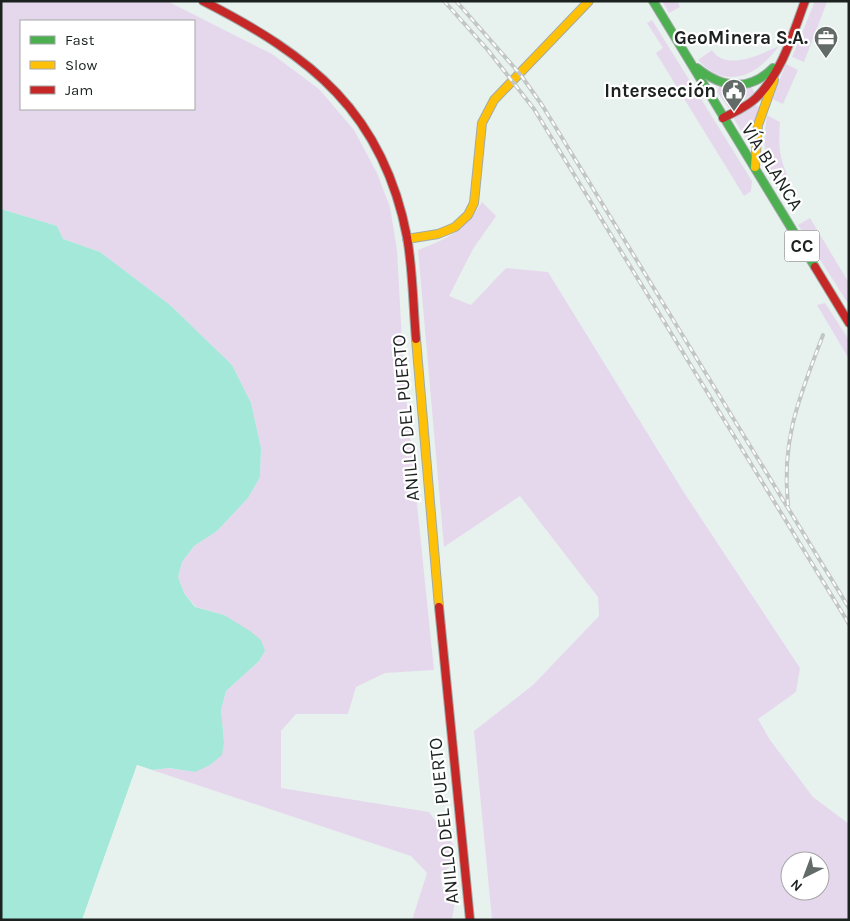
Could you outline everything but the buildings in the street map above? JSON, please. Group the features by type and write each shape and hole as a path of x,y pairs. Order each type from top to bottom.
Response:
{"main road":[{"name":"ANILLO DEL PUERTO","path":"203,1 271,37 304,61 336,91 361,123 379,150 389,172 406,239 440,621 470,920"},
{"path":"406,239 455,227 468,215 474,203 482,123 494,100 589,1"},
{"name":"VÍA BLANCA","path":"652,1 849,324"},
{"path":"755,168 758,125 805,1"},
{"path":"688,60 715,81 730,86 744,86 764,76 784,54"},
{"path":"723,118 760,95 784,54"}],"shaded area":[{"path":"1,1 167,1 272,54 319,89 354,130 377,173 390,207 397,250 404,377 434,670 385,673 356,687 348,714 296,714 281,731 281,788 429,812 453,844 455,862 440,875 443,889 455,900 452,920 412,920 427,873 411,856 152,770 168,768 195,772 224,742 221,710 226,691 259,661 265,651 224,615 196,607 184,593 178,577 182,562 194,546 217,531 248,498 260,477 261,448 251,403 232,365 170,305 100,252 63,239 57,226 1,209"},
{"path":"662,1 677,1 680,7 669,13"},
{"path":"815,1 827,2 804,62 792,57"},
{"path":"652,20 752,181 751,191 744,196 656,53 663,48 647,23"},
{"path":"779,46 761,65 741,76 720,75 709,70 698,60 712,50 726,60 735,61 754,57"},
{"path":"786,64 798,70 783,104 772,99"},
{"path":"719,87 734,90 752,88 755,93 729,108 717,92"},
{"path":"754,105 760,107 751,136 746,139 733,117"},
{"path":"767,115 780,122 779,140 781,155 792,186 779,192 767,163 765,136"},
{"path":"482,202 496,216 473,249 449,296 471,305 506,268 548,272 683,491 800,668 796,692 758,719 770,740 813,797 849,824 849,920 492,920 474,731 533,685 599,616 598,597 520,496 444,547 418,250 447,237 469,220"},
{"path":"1,209 57,226 63,239 100,252 170,305 232,365 251,403 261,448 260,477 248,498 217,531 194,546 182,562 178,577 184,593 195,607 224,615 250,631 261,640 265,651 259,661 226,691 221,710 224,742 222,755 210,765 195,772 169,768 152,770 137,765 82,920 1,920"},
{"path":"810,218 849,283 849,305 798,225"},
{"path":"825,303 849,340 849,359 817,305"}],"pier":[{"path":"137,765 152,770 152,772 138,768 85,920 82,920"}],"railway":[{"path":"444,1 487,49 534,109 849,624"},
{"path":"456,1 520,74 542,105 849,608"},
{"path":"788,505 787,459 794,418 823,335"}],"traffic: fast":[{"path":"653,1 815,267"},
{"path":"697,68 716,80 735,84 755,81 773,68"}],"traffic: slow":[{"path":"407,239 438,234 455,227 468,215 474,203 482,123 494,100 589,1"},
{"path":"755,167 758,125 774,80"},
{"path":"416,339 439,607"}],"traffic: jam":[{"path":"203,1 242,22 309,67 336,93 360,122 380,155 396,193 409,250 416,339"},
{"path":"723,118 745,107 765,88 773,77 786,52 805,1"},
{"path":"815,267 849,323"},
{"path":"439,607 470,920"}],"place":[{"name":"GeoMinera S.A.","path":"826,59"},
{"name":"Intersección","path":"734,112"}]}
